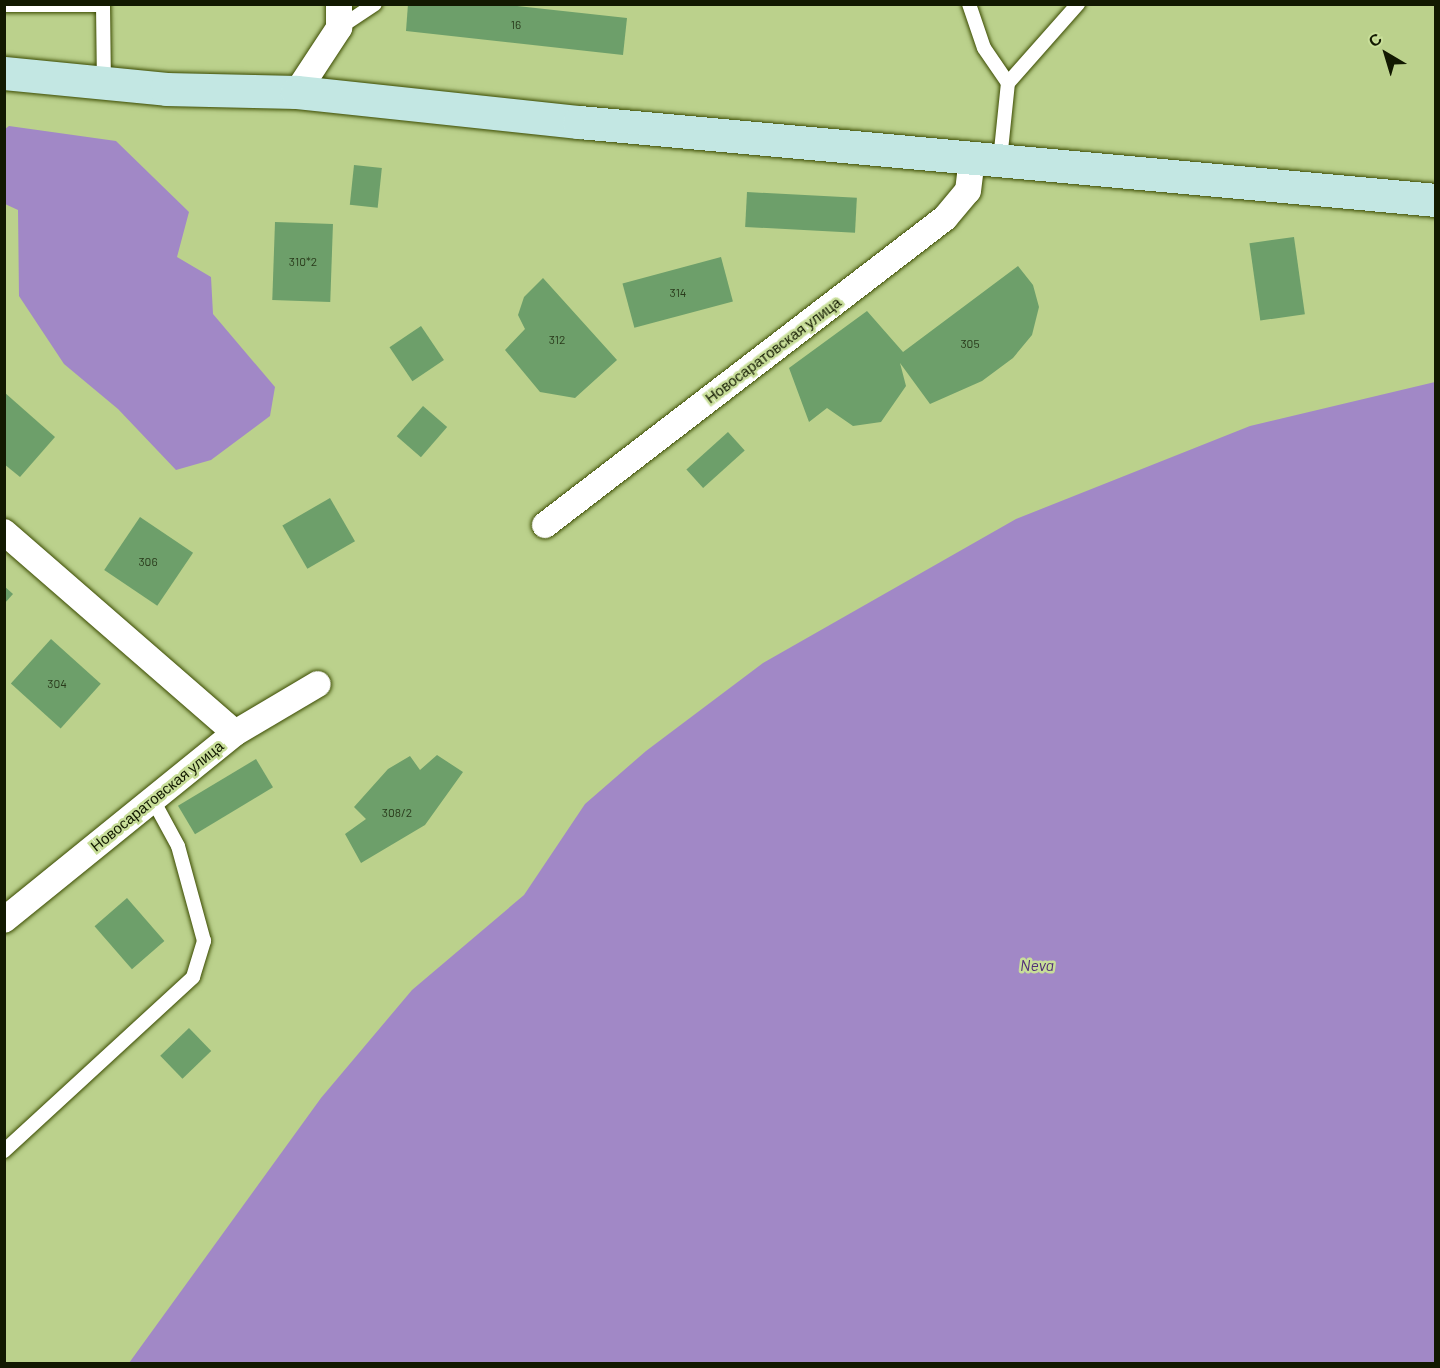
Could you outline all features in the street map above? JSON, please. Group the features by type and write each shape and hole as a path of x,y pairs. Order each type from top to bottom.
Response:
{"main road":[{"path":"4,73 166,89 297,92 579,122 1436,200"}],"street":[{"path":"297,92 339,16"},
{"name":"Новосаратовская улица","path":"545,525 945,218 968,191 986,158"},
{"path":"4,532 234,733"},
{"name":"Новосаратовская улица","path":"4,920 234,733 318,684"}],"lane":[{"path":"339,16 375,4"},
{"path":"969,4 984,48 1008,83"},
{"path":"986,158 1008,83 1078,4"},
{"path":"4,5 103,5 104,82"},
{"path":"4,1151 193,977 204,941 178,846 153,800"}],"water":[{"path":"9,126 116,141 189,212 177,257 211,277 213,314 275,387 270,416 211,460 176,470 118,409 64,364 19,296 18,210 5,204 5,129"},
{"name":"Neva","path":"1435,382 1435,1363 129,1363 321,1098 412,990 524,895 585,804 646,751 763,663 1016,519 1250,426"}],"building":[{"path":"408,4 500,4 627,18 623,55 406,31"},
{"path":"354,165 382,168 378,208 350,205"},
{"path":"747,192 857,198 855,233 745,227"},
{"path":"275,222 333,224 330,302 272,300"},
{"path":"1294,237 1305,314 1260,321 1249,243"},
{"path":"721,257 733,301 634,328 622,283"},
{"path":"1018,266 1033,285 1039,307 1032,335 1013,358 982,381 930,404 900,363 906,386 881,422 853,426 827,408 809,422 789,368 867,311 903,352"},
{"path":"543,278 617,360 575,398 540,392 505,350 525,329 518,315 524,297"},
{"path":"421,326 444,360 412,381 389,347"},
{"path":"4,392 55,437 20,477 4,464"},
{"path":"423,406 447,427 421,457 397,436"},
{"path":"728,432 745,451 703,488 686,469"},
{"path":"330,498 355,541 307,569 282,526"},
{"path":"140,517 193,553 157,606 104,570"},
{"path":"4,586 13,594 4,604"},
{"path":"51,639 101,684 61,728 11,684"},
{"path":"437,755 463,772 425,825 361,863 345,834 366,819 354,807 388,769 410,756 420,770"},
{"path":"256,759 273,787 195,834 178,806"},
{"path":"127,898 164,941 132,969 95,926"},
{"path":"189,1028 211,1051 182,1079 160,1056"}]}
